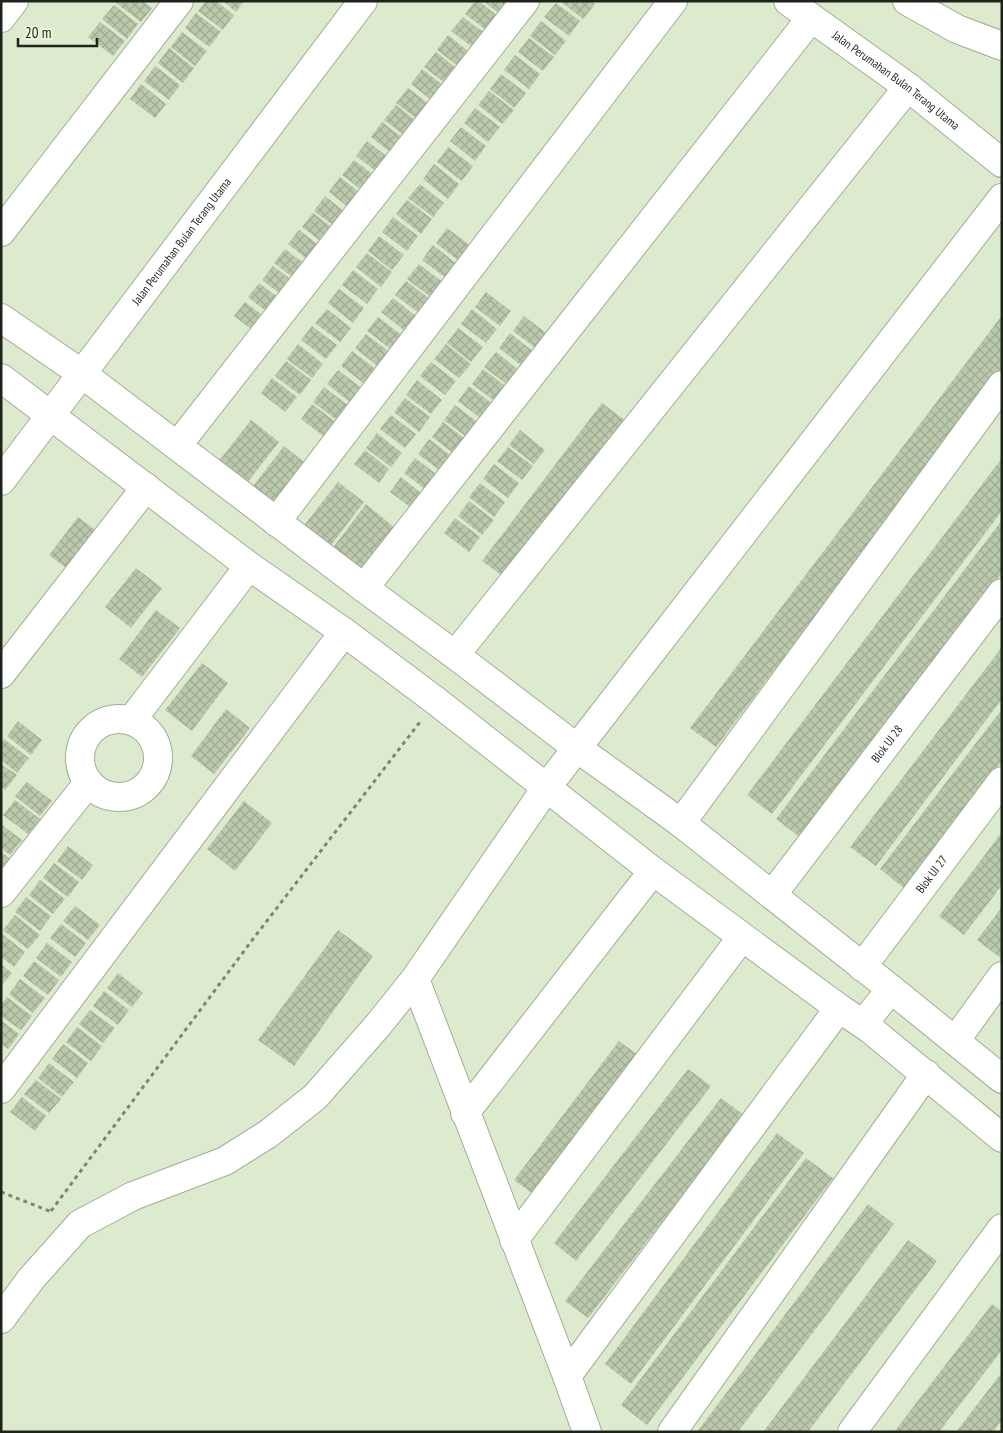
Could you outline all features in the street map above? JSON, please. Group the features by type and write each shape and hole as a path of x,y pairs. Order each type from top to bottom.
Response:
{"street":[{"path":"1,18 14,1"},
{"path":"1,232 180,1"},
{"name":"Jalan Perumahan Bulan Terang Utama","path":"1,481 364,1"},
{"path":"177,446 525,1"},
{"path":"276,522 673,1"},
{"name":"Jalan Perumahan Bulan Terang Utama","path":"788,1 908,87 1002,163"},
{"path":"907,1 957,29 1002,46"},
{"path":"364,588 811,18"},
{"path":"455,654 908,87"},
{"path":"1,1319 31,1279 80,1224 133,1196 225,1161 268,1134 315,1096 379,1024 415,979 546,788 1002,198"},
{"path":"1,318 82,374 577,748 681,823 1002,1079"},
{"path":"1,378 249,566 344,632 653,871 863,1024 1002,1138"},
{"path":"681,823 1002,385"},
{"path":"1,674 146,487"},
{"path":"131,720 249,566"},
{"name":"Blok UJ 28","path":"772,894 1002,594"},
{"path":"1,1088 344,632"},
{"path":"111,719 131,720 149,732 158,750 156,771 145,788 126,797 105,795 88,783 80,765 82,745 93,728 111,719"},
{"name":"Blok UJ 27","path":"862,967 1002,781"},
{"path":"1,893 88,783"},
{"path":"465,1113 653,871"},
{"path":"514,1240 742,937"},
{"path":"955,1041 1002,976"},
{"path":"415,979 587,1432"},
{"path":"863,1024 891,989"},
{"path":"567,1376 840,1008"},
{"path":"672,1432 926,1074"},
{"path":"852,1432 1002,1228"}],"path":[{"path":"51,1211 253,939 436,702"},
{"path":"1,1192 80,1224"}],"building":[{"path":"117,1 143,1 152,8 141,22 116,3"},
{"path":"206,1 216,1 234,15 223,30 198,11"},
{"path":"223,1 244,1 236,12"},
{"path":"475,1 479,1 501,19 490,33 465,14"},
{"path":"483,1 512,1 501,15"},
{"path":"560,1 591,1 595,4 583,19"},
{"path":"556,3 580,21 569,36 544,17"},
{"path":"114,5 138,24 127,39 102,19"},
{"path":"196,13 221,32 209,47 185,28"},
{"path":"463,17 487,35 476,50 451,31"},
{"path":"541,21 566,41 555,55 530,36"},
{"path":"100,22 125,41 113,56 88,37"},
{"path":"182,32 207,51 195,66 171,47"},
{"path":"448,35 473,55 462,69 437,50"},
{"path":"529,38 554,57 543,71 518,52"},
{"path":"169,48 194,68 183,83 158,63"},
{"path":"436,52 460,71 449,86 424,67"},
{"path":"515,55 540,74 529,89 504,70"},
{"path":"155,66 180,85 169,100 144,81"},
{"path":"422,69 447,88 435,103 411,84"},
{"path":"501,74 526,93 514,108 490,89"},
{"path":"141,84 166,104 155,118 130,99"},
{"path":"408,88 433,107 421,122 396,103"},
{"path":"489,91 514,110 502,124 478,105"},
{"path":"396,105 420,124 409,139 384,120"},
{"path":"475,108 500,127 488,142 464,123"},
{"path":"382,122 407,141 395,156 371,137"},
{"path":"461,127 486,146 475,161 450,141"},
{"path":"367,141 392,160 381,175 356,156"},
{"path":"448,147 473,166 462,181 437,162"},
{"path":"354,160 379,179 367,194 342,175"},
{"path":"434,164 459,184 448,199 423,179"},
{"path":"340,177 364,196 353,211 329,192"},
{"path":"420,184 444,203 433,217 408,198"},
{"path":"325,196 350,216 339,230 314,211"},
{"path":"407,200 432,219 421,234 396,214"},
{"path":"313,213 338,232 327,246 302,227"},
{"path":"393,217 418,236 407,251 382,232"},
{"path":"447,228 472,247 460,262 436,243"},
{"path":"299,230 324,249 313,264 288,244"},
{"path":"379,236 404,255 392,270 368,251"},
{"path":"433,245 458,265 447,279 422,260"},
{"path":"285,249 310,268 299,282 274,263"},
{"path":"367,253 392,272 381,287 356,267"},
{"path":"419,264 444,283 432,298 407,279"},
{"path":"273,266 298,285 287,299 262,280"},
{"path":"353,270 378,289 367,304 342,285"},
{"path":"406,281 431,300 420,314 395,295"},
{"path":"259,283 284,302 273,317 248,297"},
{"path":"339,289 364,308 353,323 328,303"},
{"path":"486,292 511,311 500,326 475,307"},
{"path":"393,298 417,317 406,332 381,312"},
{"path":"245,302 270,321 259,335 234,316"},
{"path":"327,309 351,328 340,342 315,323"},
{"path":"472,309 497,329 486,343 461,324"},
{"path":"524,316 549,335 538,350 513,331"},
{"path":"378,317 403,336 392,350 367,331"},
{"path":"1000,318 1002,320 1002,368 716,747 690,728"},
{"path":"312,326 337,345 326,359 301,340"},
{"path":"458,328 483,347 471,362 447,343"},
{"path":"510,333 535,353 523,367 499,348"},
{"path":"366,334 391,353 380,368 355,348"},
{"path":"298,344 323,364 312,378 287,359"},
{"path":"446,344 471,364 459,378 434,359"},
{"path":"352,351 377,370 366,385 341,366"},
{"path":"496,352 520,371 509,386 484,367"},
{"path":"286,361 311,380 300,395 275,376"},
{"path":"431,362 456,381 445,395 420,376"},
{"path":"483,369 508,388 497,403 472,384"},
{"path":"338,370 363,389 351,403 327,384"},
{"path":"272,378 297,397 285,412 261,393"},
{"path":"417,380 442,400 431,414 406,395"},
{"path":"469,386 494,405 483,420 458,401"},
{"path":"324,387 349,406 338,421 313,402"},
{"path":"405,398 430,417 419,432 394,412"},
{"path":"602,403 627,422 508,580 482,561"},
{"path":"312,404 337,423 326,438 301,419"},
{"path":"455,405 480,424 469,439 444,420"},
{"path":"391,415 416,434 405,448 380,429"},
{"path":"251,420 279,442 243,488 215,466"},
{"path":"443,422 468,441 457,456 432,437"},
{"path":"520,430 545,450 534,464 509,445"},
{"path":"377,433 402,453 391,467 366,448"},
{"path":"429,439 454,458 443,473 418,454"},
{"path":"284,446 309,466 273,514 247,494"},
{"path":"508,447 533,466 522,480 497,461"},
{"path":"365,450 389,469 379,483 354,464"},
{"path":"415,458 440,477 429,492 404,473"},
{"path":"1002,458 1002,511 772,814 747,795"},
{"path":"494,464 519,483 508,498 483,479"},
{"path":"401,477 425,496 414,510 390,492"},
{"path":"338,482 364,502 325,553 298,533"},
{"path":"480,483 505,502 494,517 469,497"},
{"path":"469,501 494,520 482,535 458,516"},
{"path":"366,504 394,527 354,579 326,557"},
{"path":"78,517 103,536 74,574 49,555"},
{"path":"455,518 480,537 469,552 444,533"},
{"path":"1002,520 1002,573 801,838 776,819"},
{"path":"136,568 162,588 131,628 105,607"},
{"path":"156,610 180,628 142,677 119,659"},
{"path":"1002,647 1002,699 876,866 850,847"},
{"path":"202,663 228,683 192,731 165,710"},
{"path":"226,709 250,728 214,774 191,756"},
{"path":"1002,709 1002,761 905,889 880,869"},
{"path":"18,721 42,740 31,755 7,736"},
{"path":"4,739 29,758 17,773 1,760 1,742"},
{"path":"1,764 17,775 5,790 1,787"},
{"path":"27,782 52,801 40,816 15,796"},
{"path":"15,800 40,819 28,834 3,815"},
{"path":"244,801 272,823 235,871 207,849"},
{"path":"1,824 22,840 10,855 1,848"},
{"path":"1002,832 1002,885 964,935 939,916"},
{"path":"68,846 93,865 82,880 57,861"},
{"path":"1,852 10,859 1,870"},
{"path":"54,863 79,882 68,897 43,878"},
{"path":"40,880 65,899 53,914 29,895"},
{"path":"26,897 51,916 40,931 15,912"},
{"path":"75,906 100,925 88,940 63,921"},
{"path":"1002,907 1002,959 977,940"},
{"path":"15,915 40,935 28,949 3,930"},
{"path":"61,924 86,943 75,957 50,938"},
{"path":"338,930 373,956 294,1066 258,1040"},
{"path":"1,933 25,952 14,967 1,957"},
{"path":"47,943 72,962 61,977 36,958"},
{"path":"34,961 59,980 48,995 23,976"},
{"path":"1,964 12,973 1,986"},
{"path":"118,973 143,993 132,1007 107,988"},
{"path":"20,979 45,998 33,1013 9,994"},
{"path":"104,991 129,1010 118,1025 93,1006"},
{"path":"7,997 32,1016 21,1030 1,1016 1,1005"},
{"path":"90,1010 115,1028 103,1043 79,1024"},
{"path":"1,1020 19,1034 8,1049 1,1044"},
{"path":"77,1027 102,1046 91,1061 66,1042"},
{"path":"619,1041 642,1058 537,1197 514,1180"},
{"path":"63,1044 88,1063 77,1078 52,1059"},
{"path":"49,1063 74,1082 62,1097 38,1078"},
{"path":"688,1069 711,1086 576,1261 554,1243"},
{"path":"36,1080 61,1099 49,1113 24,1094"},
{"path":"22,1097 46,1116 35,1131 10,1112"},
{"path":"721,1098 744,1115 588,1318 565,1301"},
{"path":"777,1133 804,1153 631,1384 605,1364"},
{"path":"806,1158 833,1178 647,1425 621,1405"},
{"path":"868,1204 894,1224 842,1294 738,1432 697,1432"},
{"path":"908,1240 937,1261 808,1432 763,1432"},
{"path":"992,1304 1002,1312 1002,1350 939,1432 894,1432"},
{"path":"1002,1372 1002,1420 993,1432 956,1432"}]}
